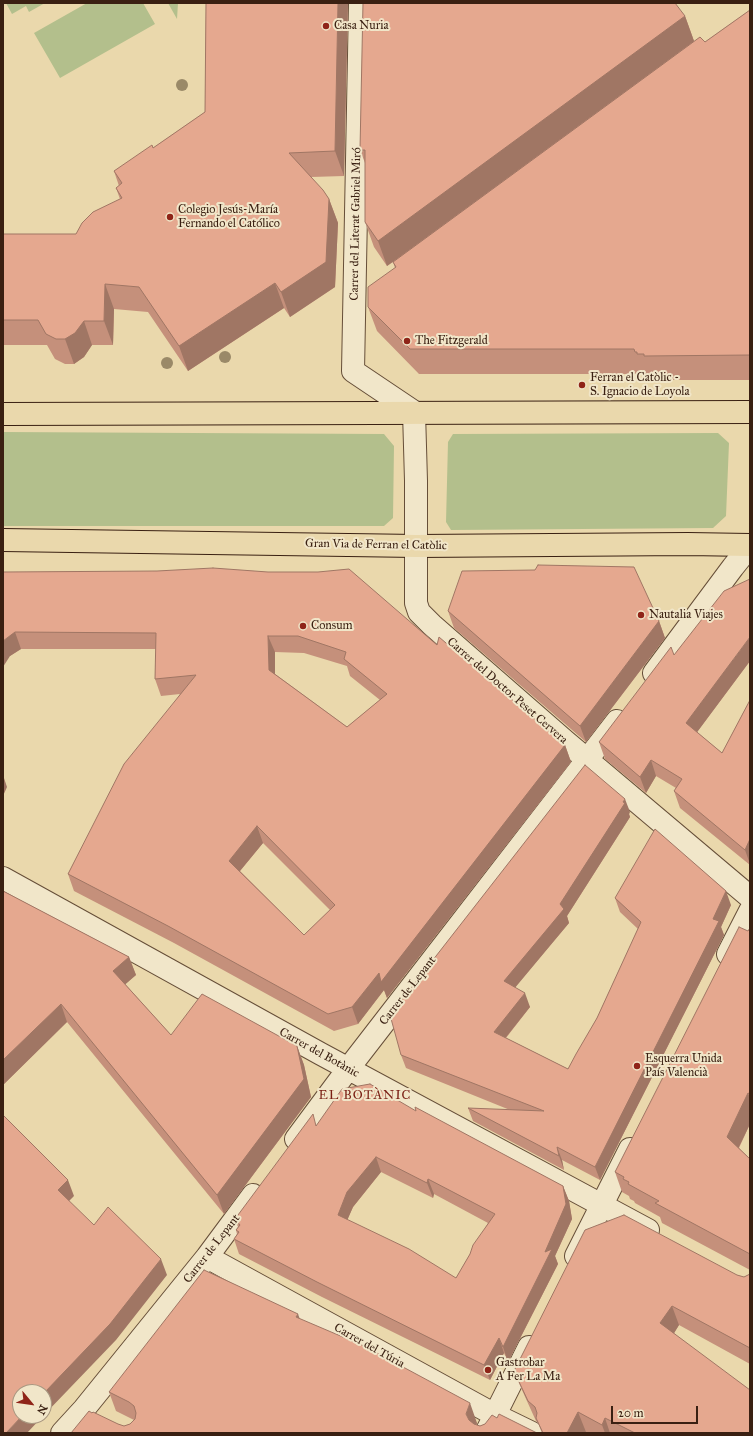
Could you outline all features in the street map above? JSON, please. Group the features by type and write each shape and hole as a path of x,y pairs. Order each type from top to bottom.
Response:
{"main road":[{"path":"3,414 750,412"},
{"name":"Gran Via de Ferran el Catòlic","path":"3,540 417,546 688,544 750,546"}],"street":[{"name":"Carrer del Literat Gabriel Miró","path":"360,3 353,371 414,412"},
{"path":"354,305 374,291"},
{"name":"Carrer del Doctor Peset Cervera","path":"414,412 417,546 416,603 419,612 587,760 750,897"},
{"name":"Carrer de Lepant","path":"285,1153 750,546"},
{"name":"Carrer del Botànic","path":"10,882 348,1069 666,1240"},
{"path":"718,974 750,911"},
{"path":"566,1274 640,1129"},
{"name":"Carrer de Lepant","path":"62,1433 84,1409 207,1257 267,1177"},
{"name":"Carrer del Túria","path":"207,1257 490,1424 532,1433"},
{"path":"490,1424 538,1329"},
{"path":"84,1409 104,1419"}],"green space":[{"path":"6,3 45,3 29,12 26,6 12,14"},
{"path":"87,3 143,3 155,24 60,78 34,33"},
{"path":"168,3 178,3 177,19"},
{"path":"3,432 384,434 394,446 393,518 384,526 3,526"},
{"path":"718,433 729,443 726,516 713,528 451,530 446,522 448,442 453,434"}],"building":[{"path":"206,3 338,3 335,151 289,153 323,190 329,199 326,262 281,292 275,283 179,346 139,287 105,284 104,321 84,321 75,333 65,339 56,339 46,334 38,320 3,320 3,234 76,234 82,223 93,212 122,198 116,188 122,183 114,171 152,145 153,148 205,112"},
{"path":"363,3 675,3 685,16 378,241 365,222 365,150 360,150"},
{"path":"750,10 750,355 644,356 644,354 637,354 634,349 410,349 368,307 368,287 396,267 393,262 700,37 705,42"},
{"path":"538,565 634,567 659,621 580,726 448,611 462,571 535,570"},
{"path":"213,568 268,572 318,572 349,569 437,645 439,637 565,745 381,982 379,973 352,1007 328,1014 168,926 68,874 124,764 196,675 155,679 156,633 15,632 3,641 3,572 157,571","holes":["268,636 298,636 346,652 344,659 387,694 347,727 269,670","257,826 335,905 304,935 229,861"]},
{"path":"750,579 750,637 686,723 722,753 750,700 750,839 745,850 674,791 682,779 651,760 640,777 599,742 671,647 674,655 724,591"},
{"path":"585,765 625,799 623,802 625,803 560,904 564,909 504,981 525,993 494,1032 568,1069 597,1018 641,922 615,898 655,829 726,891 713,919 719,921 595,1167 557,1147 559,1156 468,1108 544,1111 401,1055 390,1015"},
{"path":"3,891 129,957 113,971 171,1035 202,994 297,1046 304,1079 217,1195 61,1004 3,1060"},
{"path":"739,927 748,931 750,928 750,1094 748,1093 727,1137 750,1159 750,1254 655,1203 659,1201 628,1184 629,1182 623,1179 624,1177 615,1172"},
{"path":"370,1084 416,1111 415,1107 563,1186 566,1204 545,1252 552,1249 503,1347 499,1338 484,1365 234,1239 239,1232 236,1230 240,1225 235,1219 313,1114 316,1126 342,1089","holes":["376,1157 427,1183 428,1179 495,1214 473,1245 470,1254 456,1278 409,1249 338,1215 347,1192"]},
{"path":"3,1115 68,1180 58,1190 94,1225 108,1207 161,1259 110,1324 52,1385 12,1384 12,1424 14,1424 6,1433 3,1433"},
{"path":"624,1215 737,1275 744,1277 750,1274 750,1348 672,1306 660,1323 750,1390 750,1433 635,1433 605,1418 602,1425 578,1412 567,1433 543,1433 536,1418 537,1413 535,1407 528,1401 514,1371 585,1230"},
{"path":"204,1270 298,1314 296,1317 364,1346 470,1403 466,1414 469,1420 474,1424 480,1426 485,1424 492,1415 497,1418 499,1414 537,1433 71,1433 89,1411 124,1426 130,1424 135,1419 136,1413 134,1406 109,1392"}],"place":[{"name":"Casa Nuria","path":"326,26"},
{"name":"Colegio Jesús-María Fernando el Católico","path":"170,217"},
{"name":"The Fitzgerald","path":"407,341"},
{"name":"Ferran el Catòlic - S. Ignacio de Loyola","path":"582,385"},
{"name":"Nautalia Viajes","path":"641,615"},
{"name":"Consum","path":"303,626"},
{"name":"Esquerra Unida País Valencià","path":"637,1066"},
{"name":"Gastrobar A Fer La Ma","path":"488,1370"}],"district":[{"name":"EL BOTÀNIC","path":"365,1096"}]}
